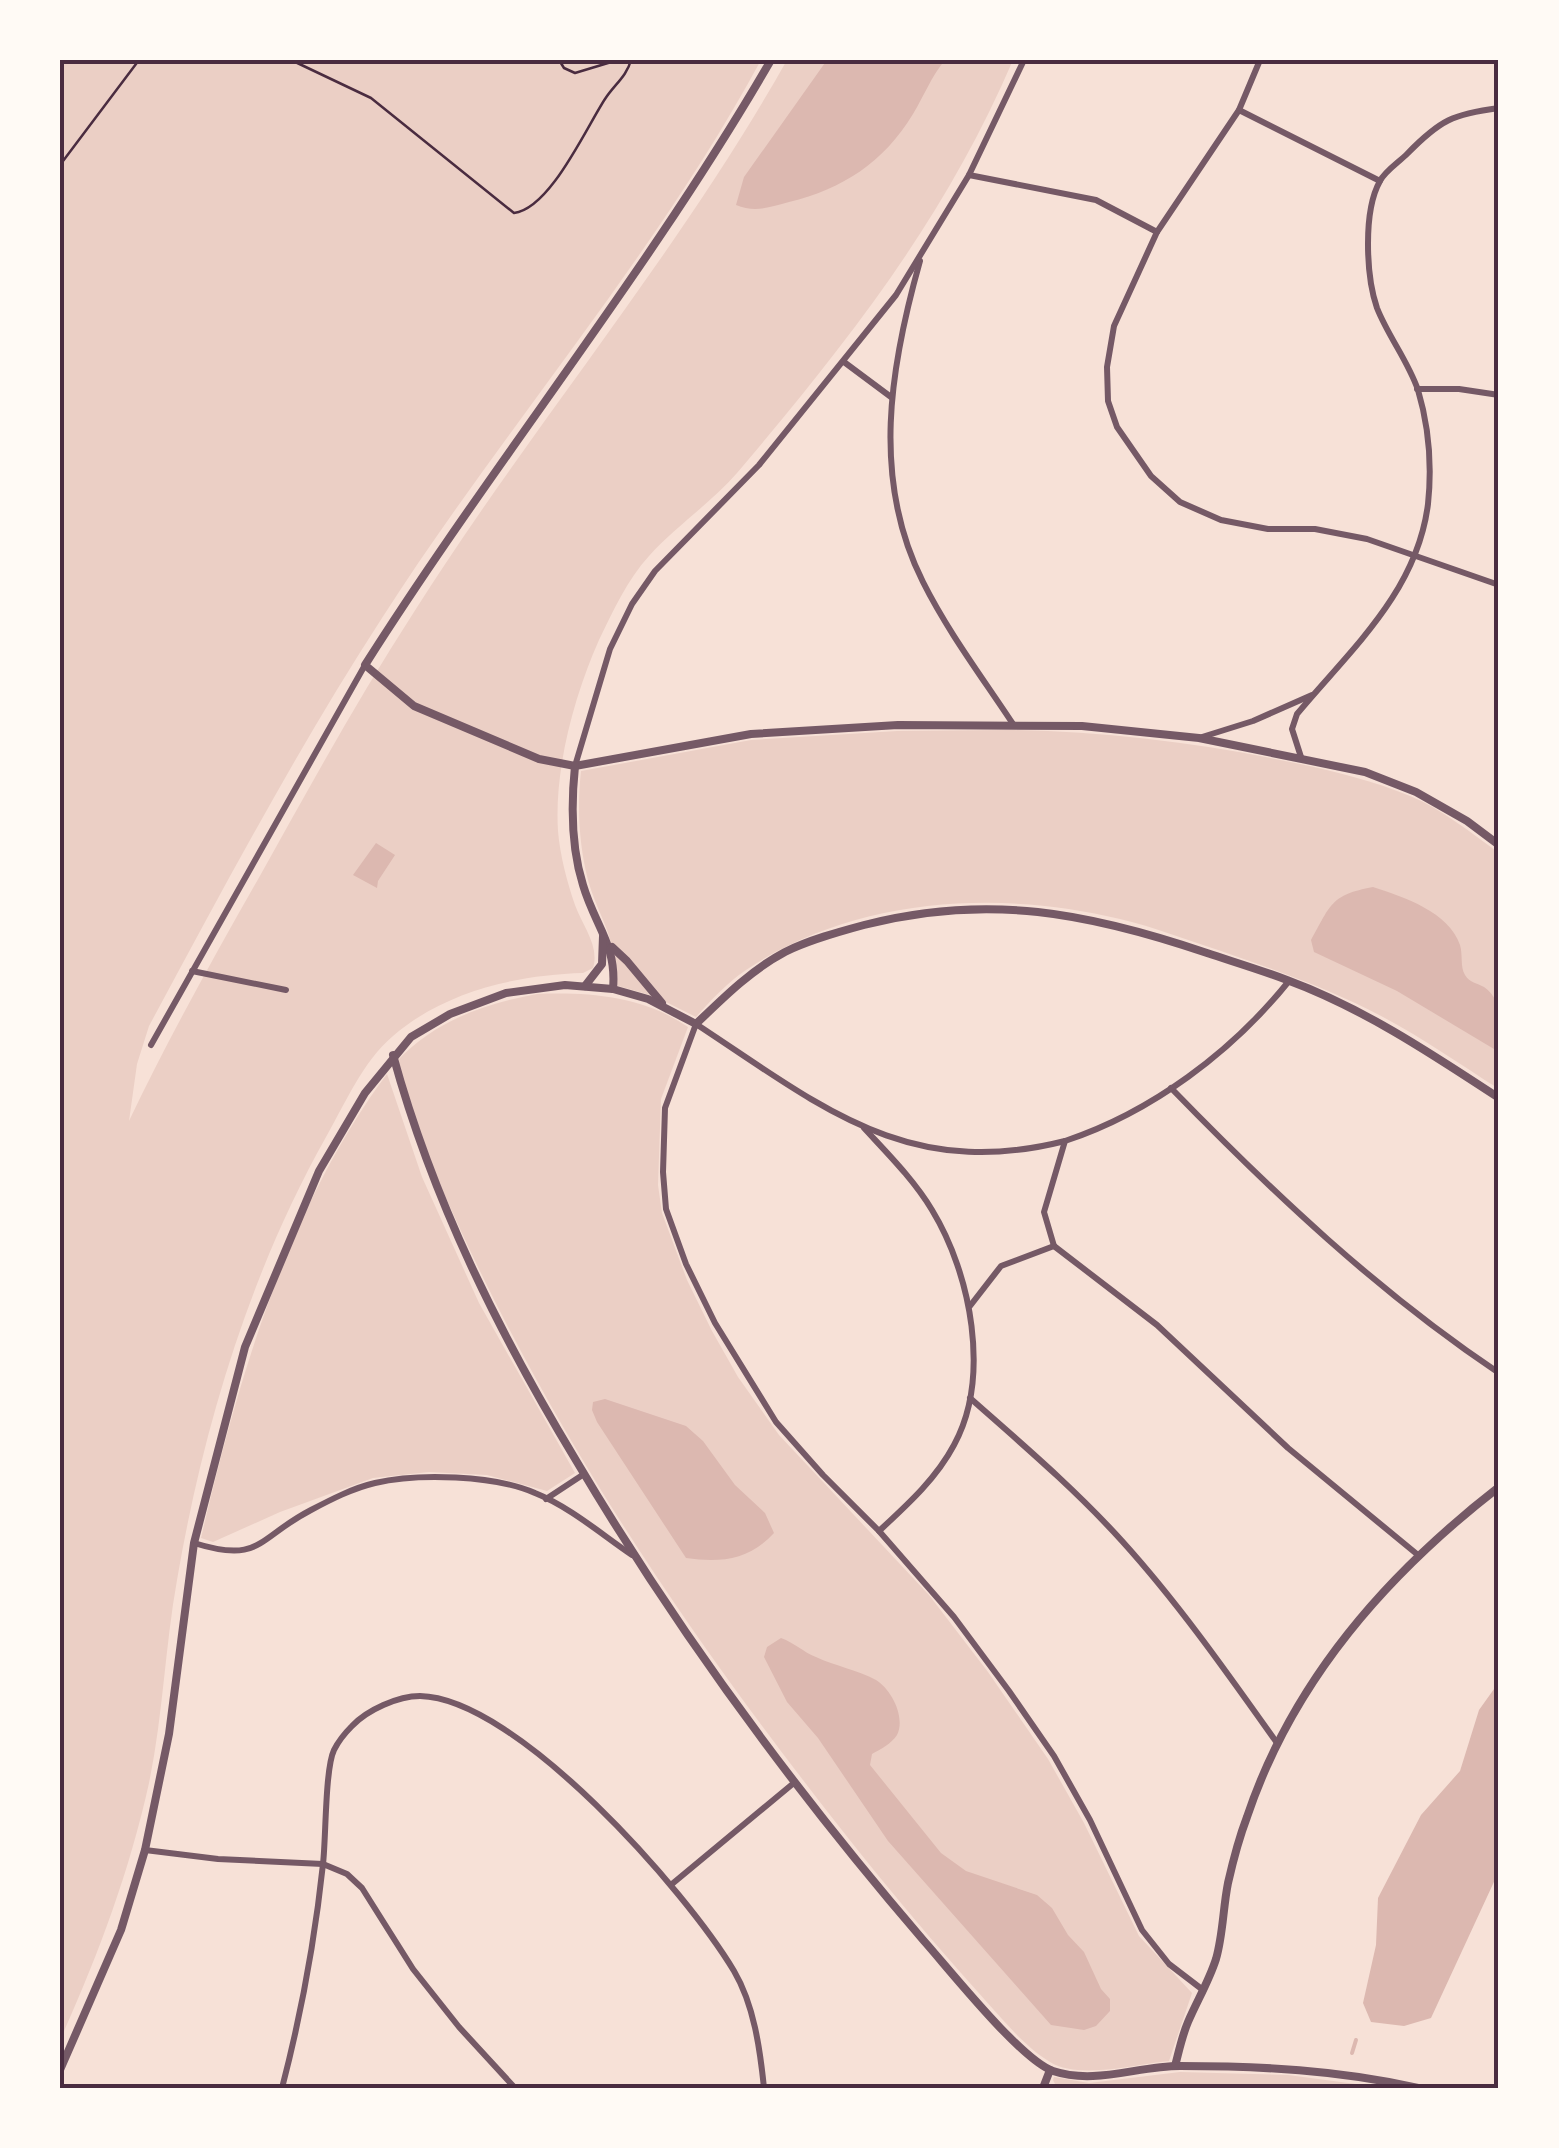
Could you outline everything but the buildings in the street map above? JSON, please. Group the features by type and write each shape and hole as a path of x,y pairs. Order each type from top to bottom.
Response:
{"street":[{"path":"151,1045 365,666 434,558 622,294 731,129 771,60"},
{"path":"613,990 614,960 581,880 575,848 575,766 610,649 632,604 655,571 759,465 844,362 922,255 969,174 1024,60"},
{"path":"1260,60 1239,110 1158,232 1114,326 1107,367 1108,401 1117,427 1151,476 1180,502 1221,520 1268,529 1314,528 1342,533 1499,585"},
{"path":"1301,758 1292,729 1297,714 1386,610 1416,557 1430,477 1428,434 1417,389 1378,310 1368,273 1368,229 1380,181 1424,136 1457,114 1499,108"},
{"path":"1239,110 1380,181"},
{"path":"969,174 1096,200 1158,232"},
{"path":"922,255 906,311 891,397 888,438 893,483 916,564 941,614 1013,724"},
{"path":"844,362 891,397"},
{"path":"1417,389 1499,395"},
{"path":"365,666 414,706 539,759 575,766 751,734 898,725 1082,726 1199,738 1366,772 1416,792 1467,821 1499,846"},
{"path":"1199,738 1253,721 1313,695"},
{"path":"1203,1990 1169,1964 1142,1930 1090,1820 1054,1756 954,1617 776,1422 754,1389 686,1264 666,1209 665,1108 696,1024 739,982 784,952 870,924 951,909 1007,910 1109,922 1289,980 1427,1050 1499,1098"},
{"path":"585,986 602,964 603,935"},
{"path":"609,945 627,960 665,1007"},
{"path":"192,971 286,990"},
{"path":"60,2070 121,1930 145,1850 169,1734 194,1542 245,1347 319,1171 365,1092 411,1037 473,1003 536,988 585,986 613,990 665,1007 863,1127 946,1152 986,1155 1065,1142 1120,1119 1171,1088 1260,1017 1289,980"},
{"path":"393,1055 430,1175 486,1300 632,1556 794,1782 1012,2040 1050,2070 1089,2077 1175,2066 1289,2069 1418,2088"},
{"path":"1171,1088 1250,1170 1364,1272 1499,1373"},
{"path":"863,1127 904,1170 933,1211 959,1266 969,1308 973,1355 965,1421 941,1467 879,1531"},
{"path":"1065,1142 1044,1212 1054,1246 1156,1326 1288,1448 1418,1555"},
{"path":"969,1308 1000,1266 1054,1246"},
{"path":"969,1397 1052,1470 1122,1541 1205,1643 1277,1743"},
{"path":"546,1499 584,1474"},
{"path":"194,1542 216,1550 244,1552 311,1510 375,1483 430,1478 486,1480 534,1492 632,1556"},
{"path":"1175,2066 1186,2025 1216,1958 1228,1882 1247,1816 1277,1743 1306,1691 1343,1637 1418,1555 1499,1487"},
{"path":"282,2088 300,2018 323,1864 332,1752 354,1723 380,1706 419,1696 480,1714 518,1738 610,1818 672,1884 735,1973 751,2014 764,2088"},
{"path":"672,1884 794,1782"},
{"path":"145,1850 218,1859 323,1864 346,1874 362,1888 413,1970 458,2028 515,2088"},
{"path":"1043,2088 1050,2070"}],"path":[{"path":"60,165 139,60"},
{"path":"291,60 371,98 514,213 526,212 543,196 608,94 628,71 631,60"},
{"path":"559,60 575,73 618,60"}],"shaded area":[{"path":"60,60 761,60 674,204 429,548 320,718 149,1026 137,1064 129,1121 210,966 394,644 460,542 699,202 787,60 1013,60 957,173 891,277 737,473 641,565 599,640 581,685 568,734 558,808 562,859 575,905 592,944 593,968 583,973 533,977 483,988 413,1020 382,1046 364,1070 299,1189 252,1296 216,1409 177,1580 158,1732 141,1816 111,1914 60,2040"},
{"path":"827,60 945,60 902,131 860,171 827,190 789,202 756,209 736,205 744,177"},
{"path":"1009,730 1155,740 1342,774 1422,801 1499,853 1499,1089 1398,1025 1324,989 1120,919 1025,904 927,906 832,927 746,970 696,1017 654,996 611,984 611,942 588,880 583,853 581,771 751,740 897,731"},
{"path":"376,843 395,855 377,888 353,875"},
{"path":"1373,887 1424,907 1454,933 1465,975 1495,1000 1499,1052 1397,991 1314,952 1311,940 1333,903"},
{"path":"537,994 616,998 653,1008 688,1027 661,1099 658,1185 662,1213 687,1280 738,1377 779,1435 929,1595 1048,1759 1139,1936 1192,1993 1169,2061 1076,2070 1050,2062 1016,2034 890,1890 750,1710 632,1540 578,1452 479,1270 430,1161 397,1061 427,1035 461,1016"},
{"path":"387,1074 422,1177 479,1303 575,1473 547,1491 487,1475 429,1472 373,1478 213,1542 201,1538 250,1357 294,1237 352,1125"},
{"path":"605,1399 686,1426 703,1441 735,1485 765,1513 774,1533 755,1549 734,1558 686,1558 597,1422 593,1402"},
{"path":"781,1638 816,1657 876,1680 887,1690 896,1704 899,1728 892,1741 872,1754 870,1765 941,1853 966,1871 1037,1895 1052,1908 1084,1952 1101,1989 1110,1999 1110,2011 1096,2026 1084,2030 1051,2025 888,1841 818,1738 787,1702 764,1657 767,1647"},
{"path":"1499,1682 1499,1871 1431,2018 1404,2026 1371,2022 1363,2003 1376,1945 1378,1898 1421,1815 1460,1771 1479,1710"},
{"path":"1180,2072 1288,2075 1386,2088 1057,2088 1053,2080 1054,2077 1089,2083"}],"waterway":[{"path":"1352,2053 1356,2040"}]}
